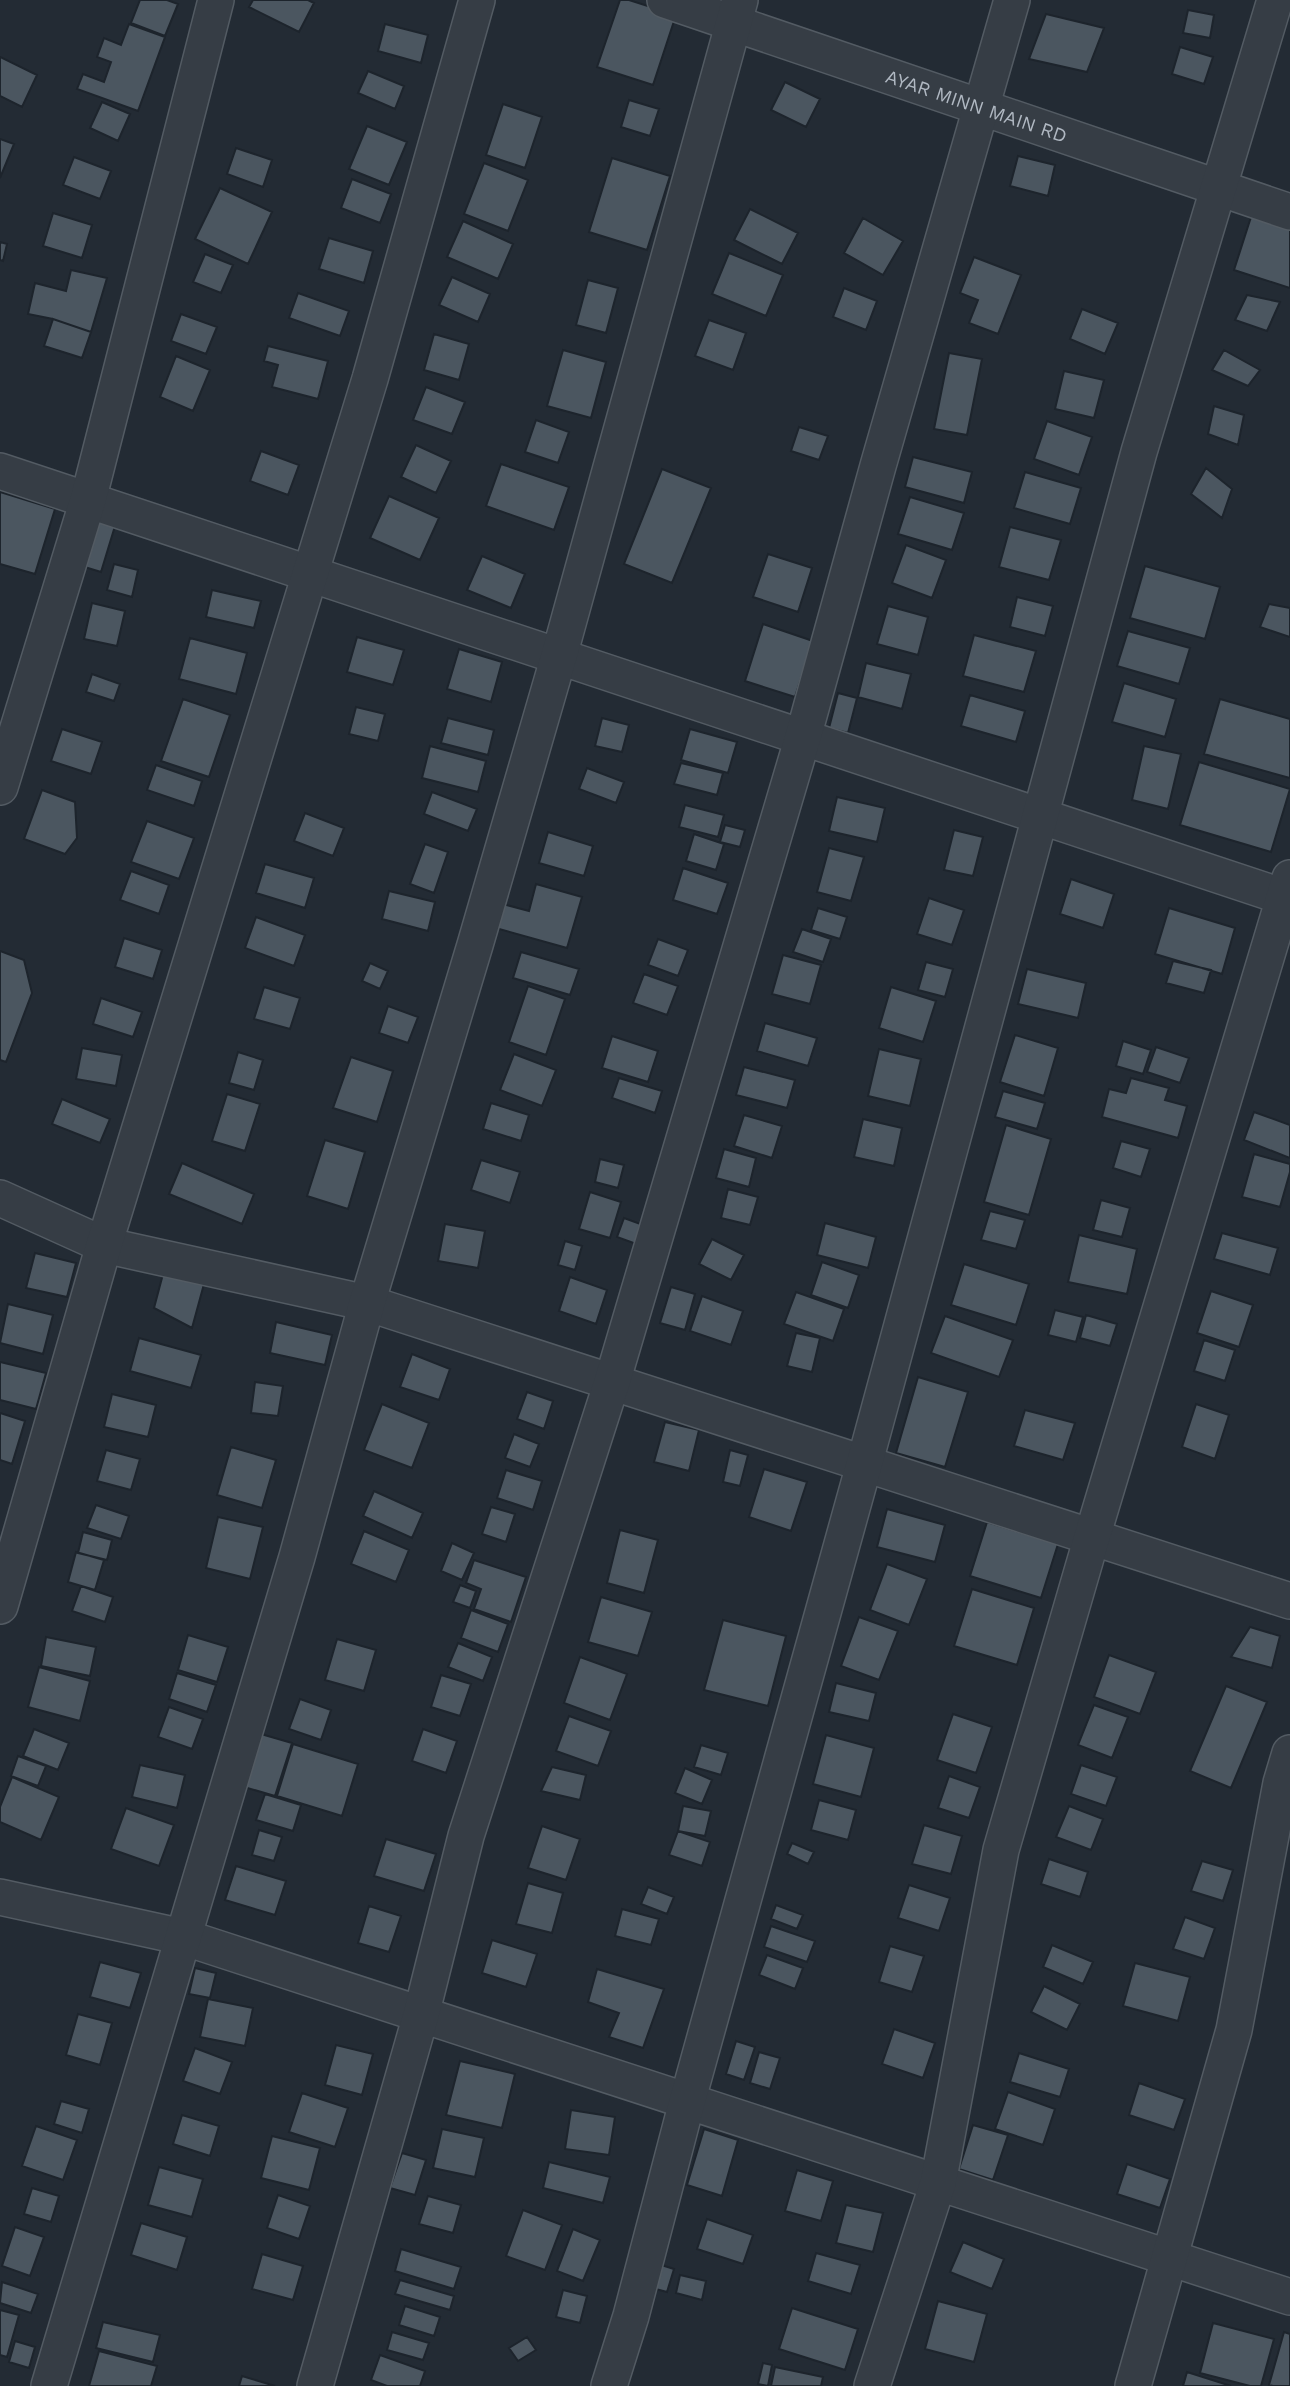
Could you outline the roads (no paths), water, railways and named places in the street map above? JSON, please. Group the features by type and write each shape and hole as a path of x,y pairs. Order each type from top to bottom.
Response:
{"street":[{"path":"0,787 88,500 216,0"},
{"path":"0,1606 104,1245 370,379 477,0"},
{"name":"AYAR MINN MAIN RD","path":"665,0 737,12 980,106 1290,212"},
{"path":"315,2386 421,2015 466,1836 612,1382 803,737 1012,0"},
{"path":"609,2386 631,2316 687,2102 864,1465 1139,452 1275,0"},
{"path":"49,2386 298,1557 366,1303 475,945 559,656 737,12"},
{"path":"0,471 803,737 1288,892 1092,1536 1001,1850 938,2183 872,2386"},
{"path":"0,1198 104,1245 366,1303 1290,1601"},
{"path":"1133,2386 1234,2030 1281,1783 1290,1752"},
{"path":"0,1897 183,1937 1290,2297"}]}
